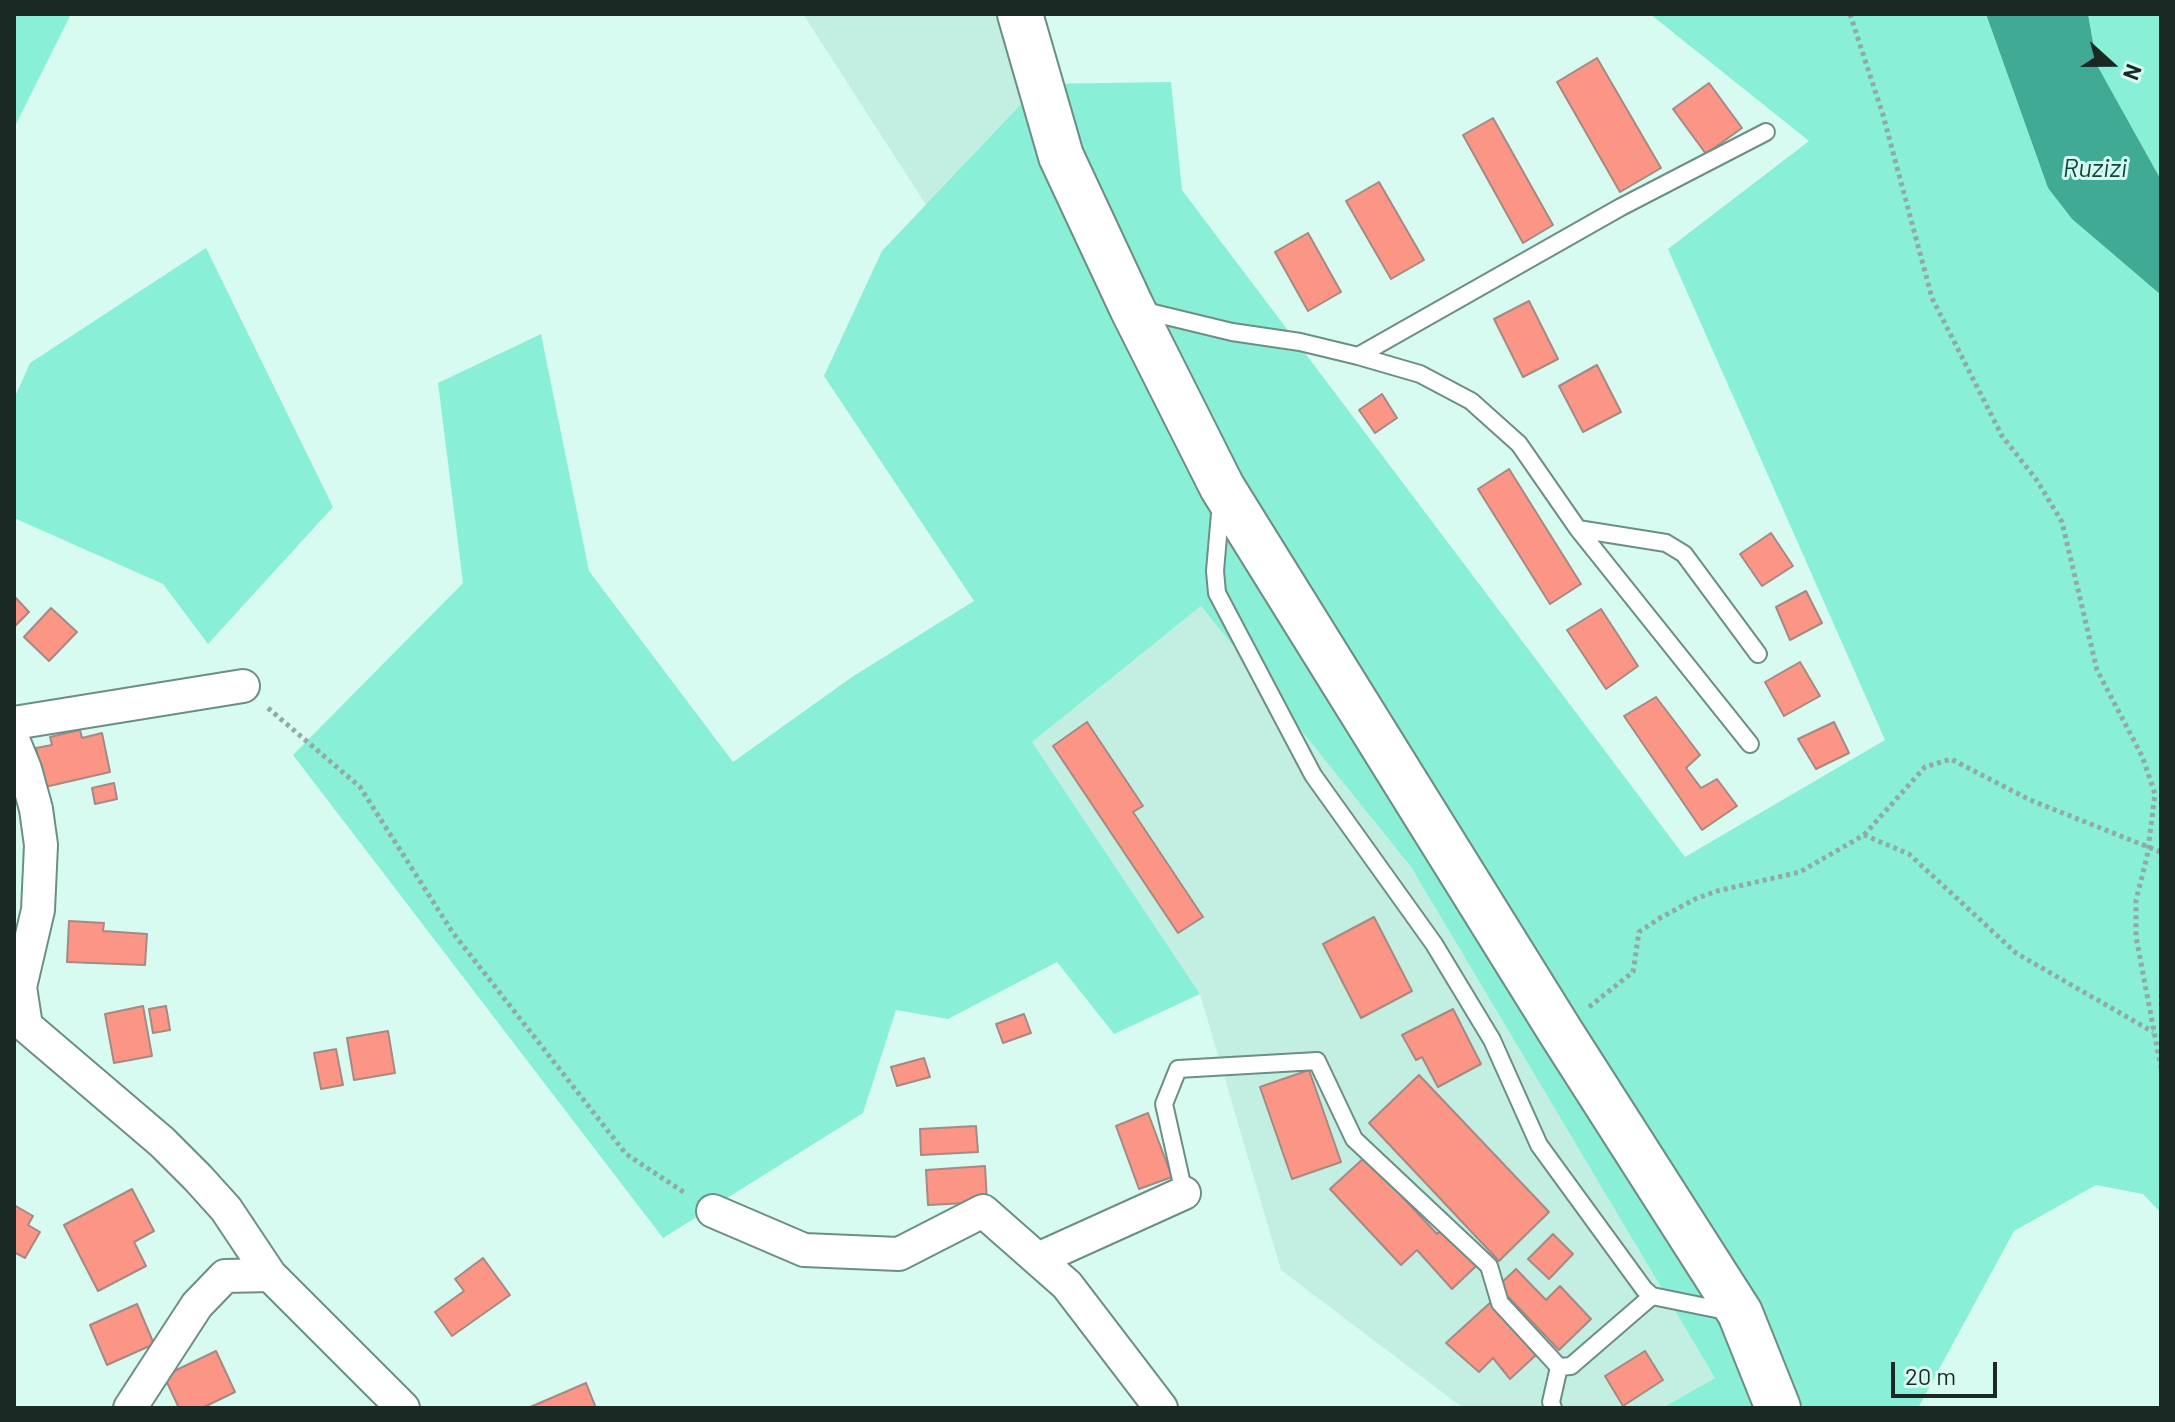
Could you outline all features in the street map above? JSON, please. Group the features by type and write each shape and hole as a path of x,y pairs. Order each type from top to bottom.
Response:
{"highway":[{"path":"1017,16 1061,156 1132,308 1222,487 1560,1031 1740,1313 1778,1408"}],"street":[{"path":"14,723 243,686"},
{"path":"14,742 36,809 41,845 38,910 20,987 26,1026 162,1142 198,1178 226,1209 270,1275 403,1408"},
{"path":"1038,1259 1184,1193"},
{"path":"713,1211 804,1250 899,1254 983,1211 1067,1285 1161,1408"},
{"path":"130,1408 197,1305 225,1276 270,1275"}],"lane":[{"path":"1358,356 1583,228 1766,132"},
{"path":"1132,308 1232,332 1300,342 1358,356 1420,374 1471,401 1519,444 1578,529 1750,744"},
{"path":"1222,487 1215,571 1217,593 1313,775 1434,944 1492,1040 1539,1145 1652,1296 1740,1313"},
{"path":"1578,529 1666,543 1684,554 1758,654"},
{"path":"1184,1193 1164,1104 1178,1069 1317,1061 1354,1139 1489,1266 1500,1303 1559,1367"},
{"path":"1559,1367 1571,1366 1652,1296"},
{"path":"1553,1408 1551,1402 1559,1367"}],"path":[{"path":"1850,14 1883,115 1932,298 2002,436 2036,479 2062,522 2097,670 2142,756 2155,794 2148,848 2136,900 2136,937 2161,1068"},
{"path":"243,686 360,787 453,933 626,1154 713,1211"},
{"path":"1560,1031 1633,972 1639,932 1695,899 1800,872 1864,835 1925,767 1951,759 2030,800 2161,852"},
{"path":"1864,835 1909,854 2016,953 2154,1032"}],"shaded area":[{"path":"14,14 71,14 14,128"},
{"path":"803,14 1020,14 1040,84 926,205"},
{"path":"1650,14 1986,14 2048,188 2072,219 2161,295 2161,1213 2143,1194 2096,1185 2014,1231 1918,1408 1662,1408 1715,1378 1411,867 1201,606 1032,742 1200,994 1114,1034 1057,962 948,1019 896,1010 863,1113 663,1238 293,755 463,583 438,383 541,334 589,571 733,762 852,677 974,601 824,376 882,251 1040,84 1171,82 1182,190 1685,857 1885,740 1668,249 1809,141"},
{"path":"2088,14 2161,14 2161,180 2097,65"},
{"path":"206,248 333,507 208,644 163,584 14,518 14,399 30,363"},
{"path":"1201,606 1411,867 1715,1378 1662,1408 1463,1408 1281,1270 1200,994 1031,742"}],"water":[{"name":"Ruzizi","path":"1986,14 2088,14 2097,65 2161,180 2161,295 2072,219 2048,188"}],"building":[{"path":"1597,58 1661,168 1620,192 1557,82"},
{"path":"1709,83 1742,128 1706,154 1673,109"},
{"path":"1493,118 1553,225 1523,243 1463,135"},
{"path":"1379,182 1424,260 1391,279 1346,201"},
{"path":"1308,233 1341,292 1308,311 1275,252"},
{"path":"1529,301 1558,359 1523,377 1494,319"},
{"path":"1597,365 1621,412 1583,432 1559,386"},
{"path":"1382,394 1397,418 1375,433 1359,410"},
{"path":"1509,469 1581,584 1550,604 1478,489"},
{"path":"1771,533 1793,566 1762,586 1740,554"},
{"path":"1806,591 1822,623 1790,640 1776,607"},
{"path":"14,596 29,612 14,627"},
{"path":"51,608 77,632 49,661 24,637"},
{"path":"1601,609 1638,666 1606,689 1567,630"},
{"path":"1800,662 1820,696 1784,716 1765,682"},
{"path":"1656,697 1700,755 1686,768 1701,788 1717,779 1737,806 1702,830 1624,716"},
{"path":"1087,722 1143,806 1133,812 1203,917 1178,933 1053,746"},
{"path":"1834,722 1849,753 1816,769 1798,739"},
{"path":"80,730 82,738 102,733 110,772 45,787 36,748 52,745 50,737"},
{"path":"114,783 117,799 95,804 92,788"},
{"path":"1374,917 1412,991 1361,1018 1323,944"},
{"path":"69,921 104,923 103,931 147,934 145,965 67,962"},
{"path":"143,1006 152,1056 114,1063 105,1014"},
{"path":"166,1006 170,1030 153,1033 149,1009"},
{"path":"1453,1009 1481,1064 1438,1087 1422,1057 1416,1060 1402,1035"},
{"path":"1024,1014 1031,1033 1003,1043 996,1024"},
{"path":"388,1031 395,1073 354,1080 347,1038"},
{"path":"336,1049 343,1085 321,1089 314,1053"},
{"path":"924,1058 930,1077 897,1086 891,1067"},
{"path":"1309,1070 1341,1162 1292,1179 1260,1087"},
{"path":"1419,1075 1549,1212 1499,1261 1369,1123"},
{"path":"1148,1113 1172,1177 1139,1189 1116,1126"},
{"path":"976,1126 978,1152 921,1155 920,1129"},
{"path":"1365,1157 1437,1234 1442,1229 1476,1266 1452,1289 1417,1250 1401,1265 1330,1189"},
{"path":"985,1166 987,1202 928,1205 926,1170"},
{"path":"132,1189 154,1231 134,1242 146,1266 98,1291 64,1225"},
{"path":"14,1205 33,1216 28,1225 40,1232 25,1258 14,1252"},
{"path":"1553,1234 1573,1254 1549,1279 1528,1259"},
{"path":"483,1258 510,1295 452,1336 435,1312 464,1291 455,1279"},
{"path":"1516,1269 1546,1300 1560,1286 1591,1319 1559,1350 1498,1286"},
{"path":"1491,1302 1536,1355 1510,1379 1493,1358 1479,1372 1446,1343"},
{"path":"137,1304 154,1344 107,1365 90,1325"},
{"path":"216,1351 235,1392 202,1408 179,1408 164,1376"},
{"path":"1645,1351 1663,1380 1623,1406 1605,1376"},
{"path":"586,1383 596,1408 528,1408"}]}
